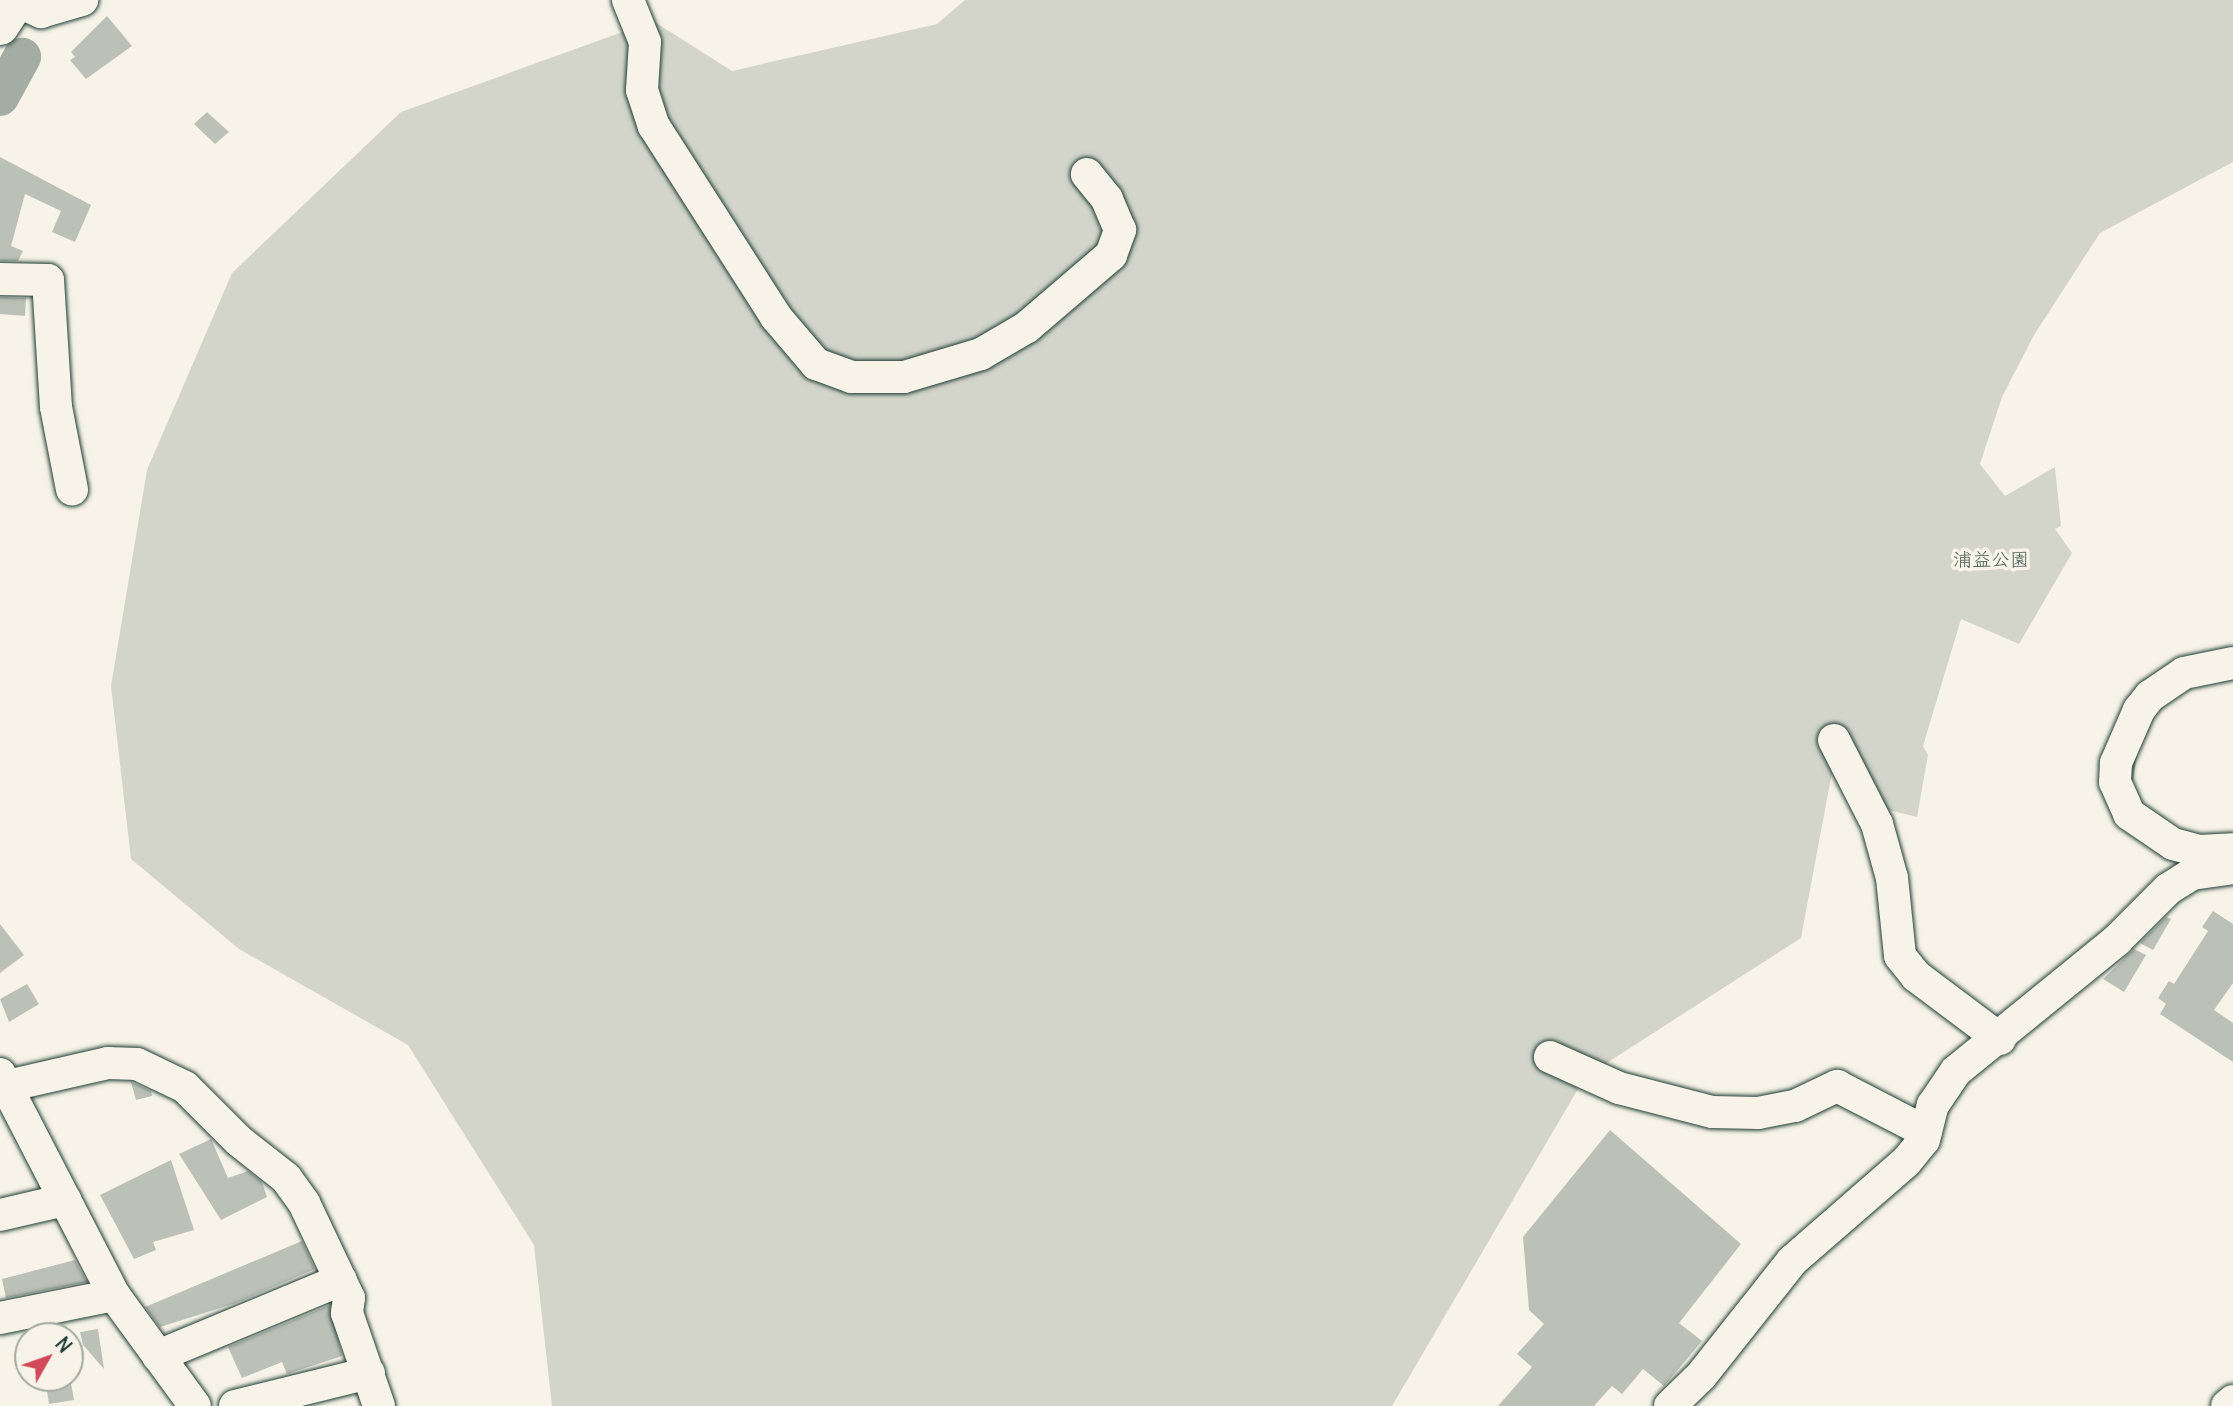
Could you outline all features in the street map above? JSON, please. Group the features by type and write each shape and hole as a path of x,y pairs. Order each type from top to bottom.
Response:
{"street":[{"path":"12,7 41,12 82,0"},
{"path":"628,0 645,42 642,90 654,126 776,317 816,364 851,377 904,377 981,354 1027,327 1111,255 1119,230 1107,199 1087,174"},
{"path":"0,279 48,280 56,407 72,489"},
{"path":"2233,663 2184,673 2150,696 2139,709 2116,763 2115,782 2129,814 2173,844 2199,850 2233,849"},
{"path":"1834,740 1877,824 1892,878 1900,956 1916,976 2000,1039"},
{"path":"1670,1406 1701,1376 1792,1261 1906,1162 1926,1132 1944,1084 2117,940 2168,889 2192,874 2233,868"},
{"path":"1550,1057 1619,1088 1712,1112 1758,1113 1796,1106 1837,1086 1926,1132"},
{"path":"195,1406 114,1294 3,1080 108,1063 137,1064 164,1074 286,1178 304,1203 349,1298 347,1312 379,1406"},
{"path":"0,1215 65,1200"},
{"path":"158,1356 341,1280"},
{"path":"0,1318 114,1294"},
{"path":"235,1406 369,1373"},
{"path":"2227,1406 2233,1401"}],"green space":[{"name":"浦益公園","path":"965,0 2233,0 2233,162 2100,233 2034,335 2002,397 1980,464 2005,496 2055,467 2061,526 2055,529 2072,553 2019,644 1961,619 1923,746 1928,755 1917,817 1876,807 1839,735 1801,938 1585,1077 1392,1406 552,1406 534,1245 408,1045 239,949 131,859 111,686 147,470 232,273 401,112 653,21 732,71 937,24"}],"building":[{"path":"107,16 132,46 86,79 70,60 75,57 71,52"},
{"path":"207,112 229,132 215,144 194,124"},
{"path":"0,157 91,205 75,242 52,232 61,211 25,194 11,246 23,251 18,261 0,261"},
{"path":"0,297 26,298 25,316 0,314"},
{"path":"2213,911 2233,924 2233,983 2214,1010 2233,1023 2233,1062 2160,1014 2166,1004 2158,998 2169,981 2174,984 2208,931 2202,927"},
{"path":"2166,917 2171,919 2153,950 2140,943"},
{"path":"0,924 24,955 0,973"},
{"path":"2134,949 2146,955 2124,992 2103,979"},
{"path":"27,984 39,1004 9,1022 0,999"},
{"path":"131,1082 151,1091 152,1096 136,1100"},
{"path":"1610,1130 1741,1244 1679,1323 1702,1341 1664,1386 1643,1369 1622,1394 1612,1386 1594,1406 1498,1406 1532,1367 1517,1354 1544,1324 1529,1310 1523,1237"},
{"path":"211,1139 228,1178 248,1171 262,1182 267,1197 221,1220 179,1154"},
{"path":"171,1160 194,1230 153,1242 156,1250 134,1259 100,1195"},
{"path":"302,1241 315,1269 236,1303 160,1327 145,1307"},
{"path":"75,1260 87,1282 6,1298 2,1279"},
{"path":"330,1305 342,1356 287,1374 282,1362 242,1378 228,1347"},
{"path":"98,1329 104,1369 84,1346 84,1331"},
{"path":"47,1392 73,1392 74,1400 49,1404"}],"waterway":[{"path":"0,97 22,57"},
{"path":"2130,780 2134,756"}]}
